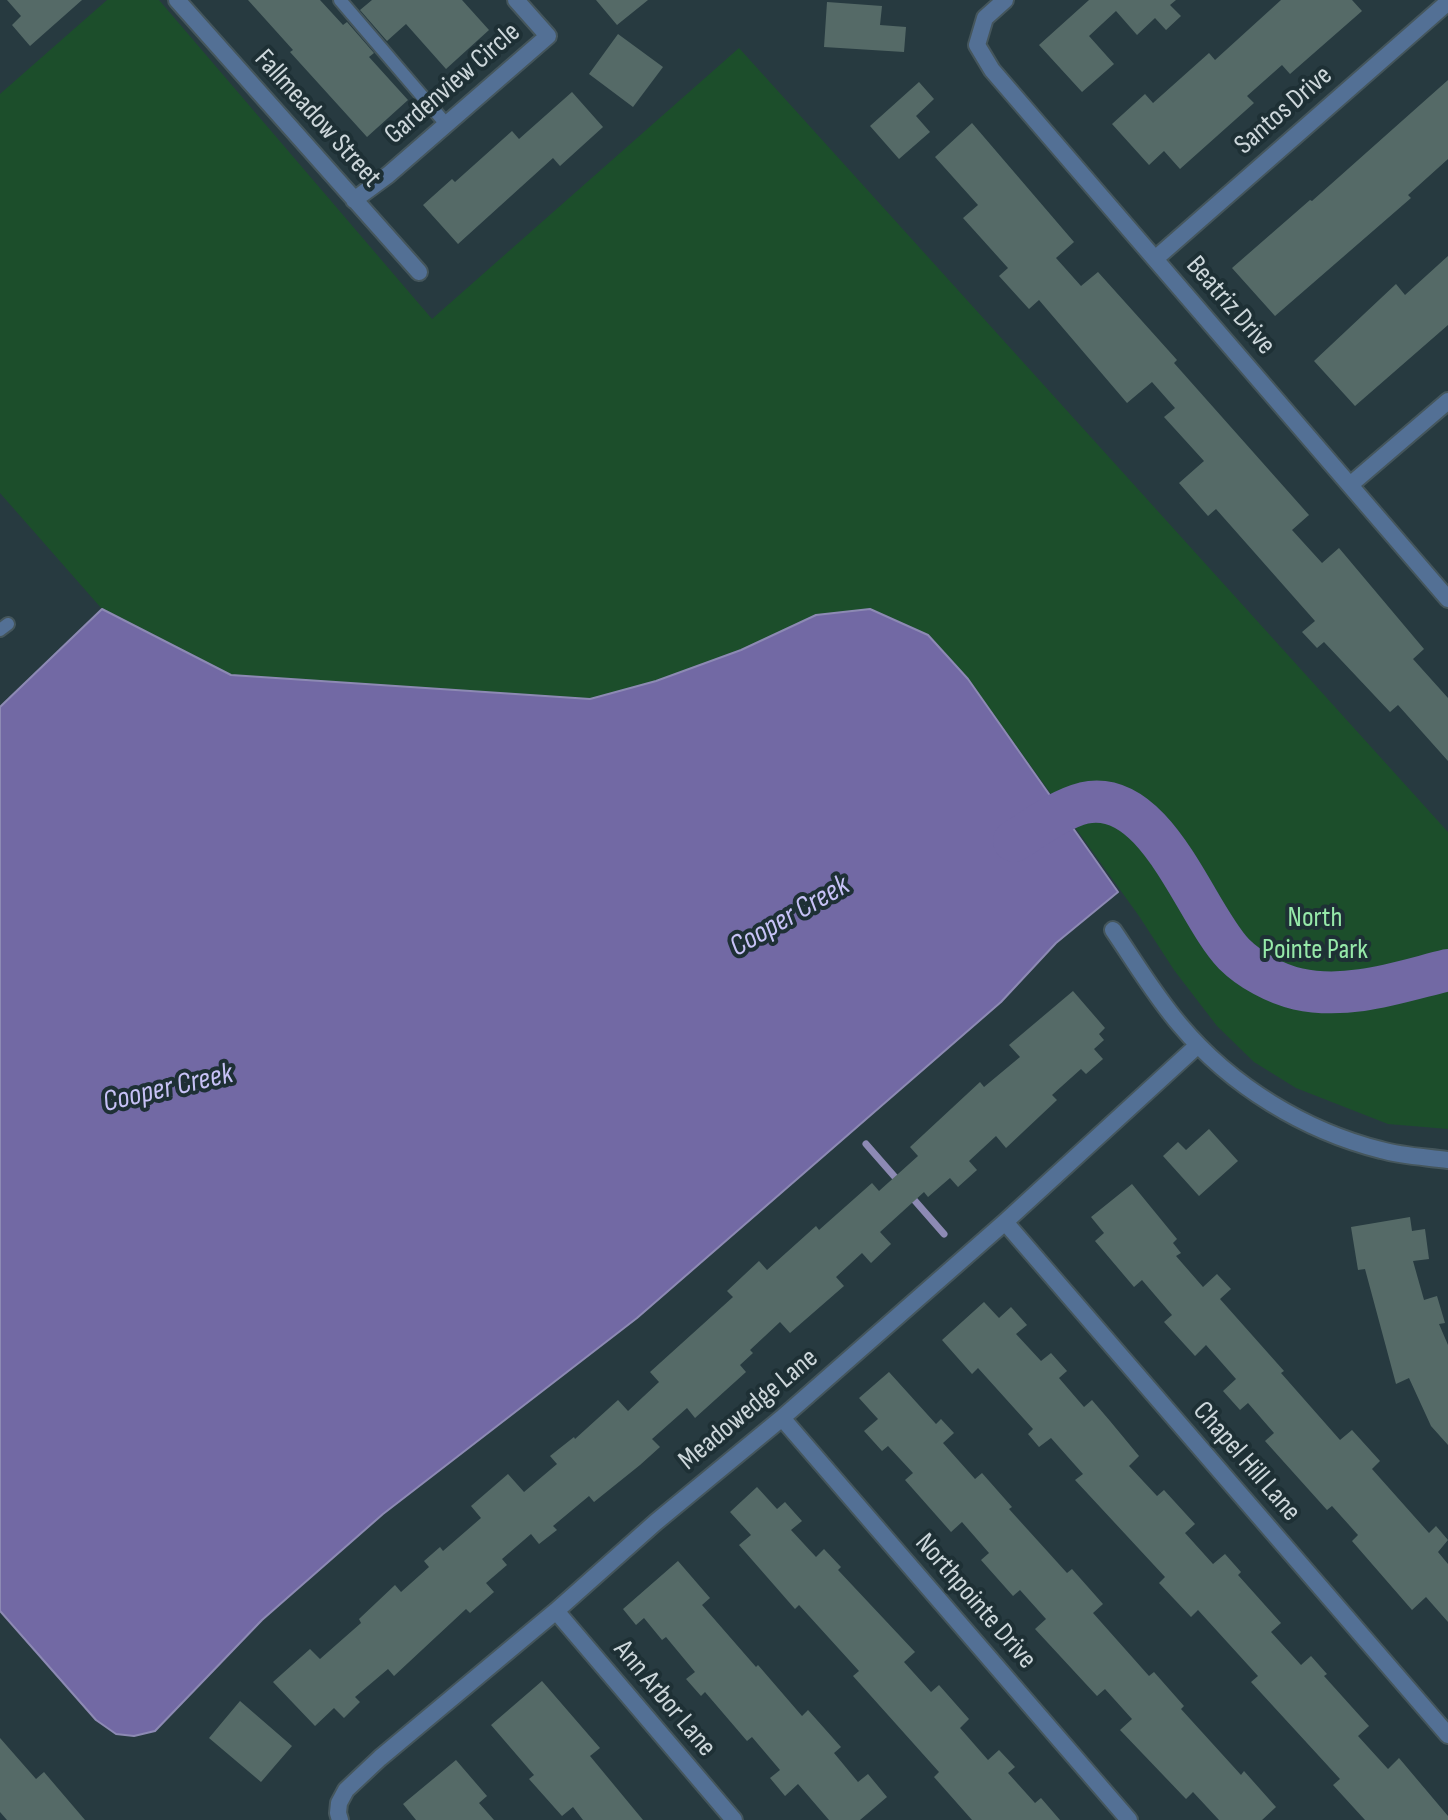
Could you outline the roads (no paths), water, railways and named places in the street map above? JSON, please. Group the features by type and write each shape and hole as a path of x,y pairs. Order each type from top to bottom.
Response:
{"street":[{"name":"Fallmeadow Street","path":"177,0 419,272"},
{"name":"Gardenview Circle","path":"354,200 388,175 548,36 516,0"},
{"name":"Beatriz Drive","path":"1005,0 985,18 977,45 992,70 1448,599"},
{"name":"Santos Drive","path":"1155,259 1448,2"},
{"path":"1350,485 1448,401"},
{"path":"1113,930 1150,985 1198,1045 1235,1078 1267,1100 1329,1133 1383,1151 1448,1160"},
{"name":"Meadowedge Lane","path":"339,1816 346,1790 448,1699 782,1418 1005,1222 1198,1045"},
{"name":"Chapel Hill Lane","path":"1005,1222 1448,1735"},
{"name":"Northpointe Drive","path":"782,1418 1129,1820"},
{"name":"Ann Arbor Lane","path":"556,1611 734,1820"}],"lane":[{"path":"340,0 446,124"}],"water":[{"path":"102,609 231,675 590,699 656,681 741,650 816,615 870,609 928,635 968,679 1118,892 1056,943 1001,1002 637,1318 383,1514 262,1620 155,1731 134,1736 116,1734 96,1720 0,1611 0,707"}],"waterway":[{"name":"Cooper Creek","path":"1014,841 1075,806 1110,803 1133,814 1153,833 1234,954 1272,980 1317,992 1355,991 1448,970"},
{"path":"866,1144 901,1184"},
{"path":"909,1194 944,1234"}],"park label":[{"name":"North Pointe Park","path":"1315,935"}]}
